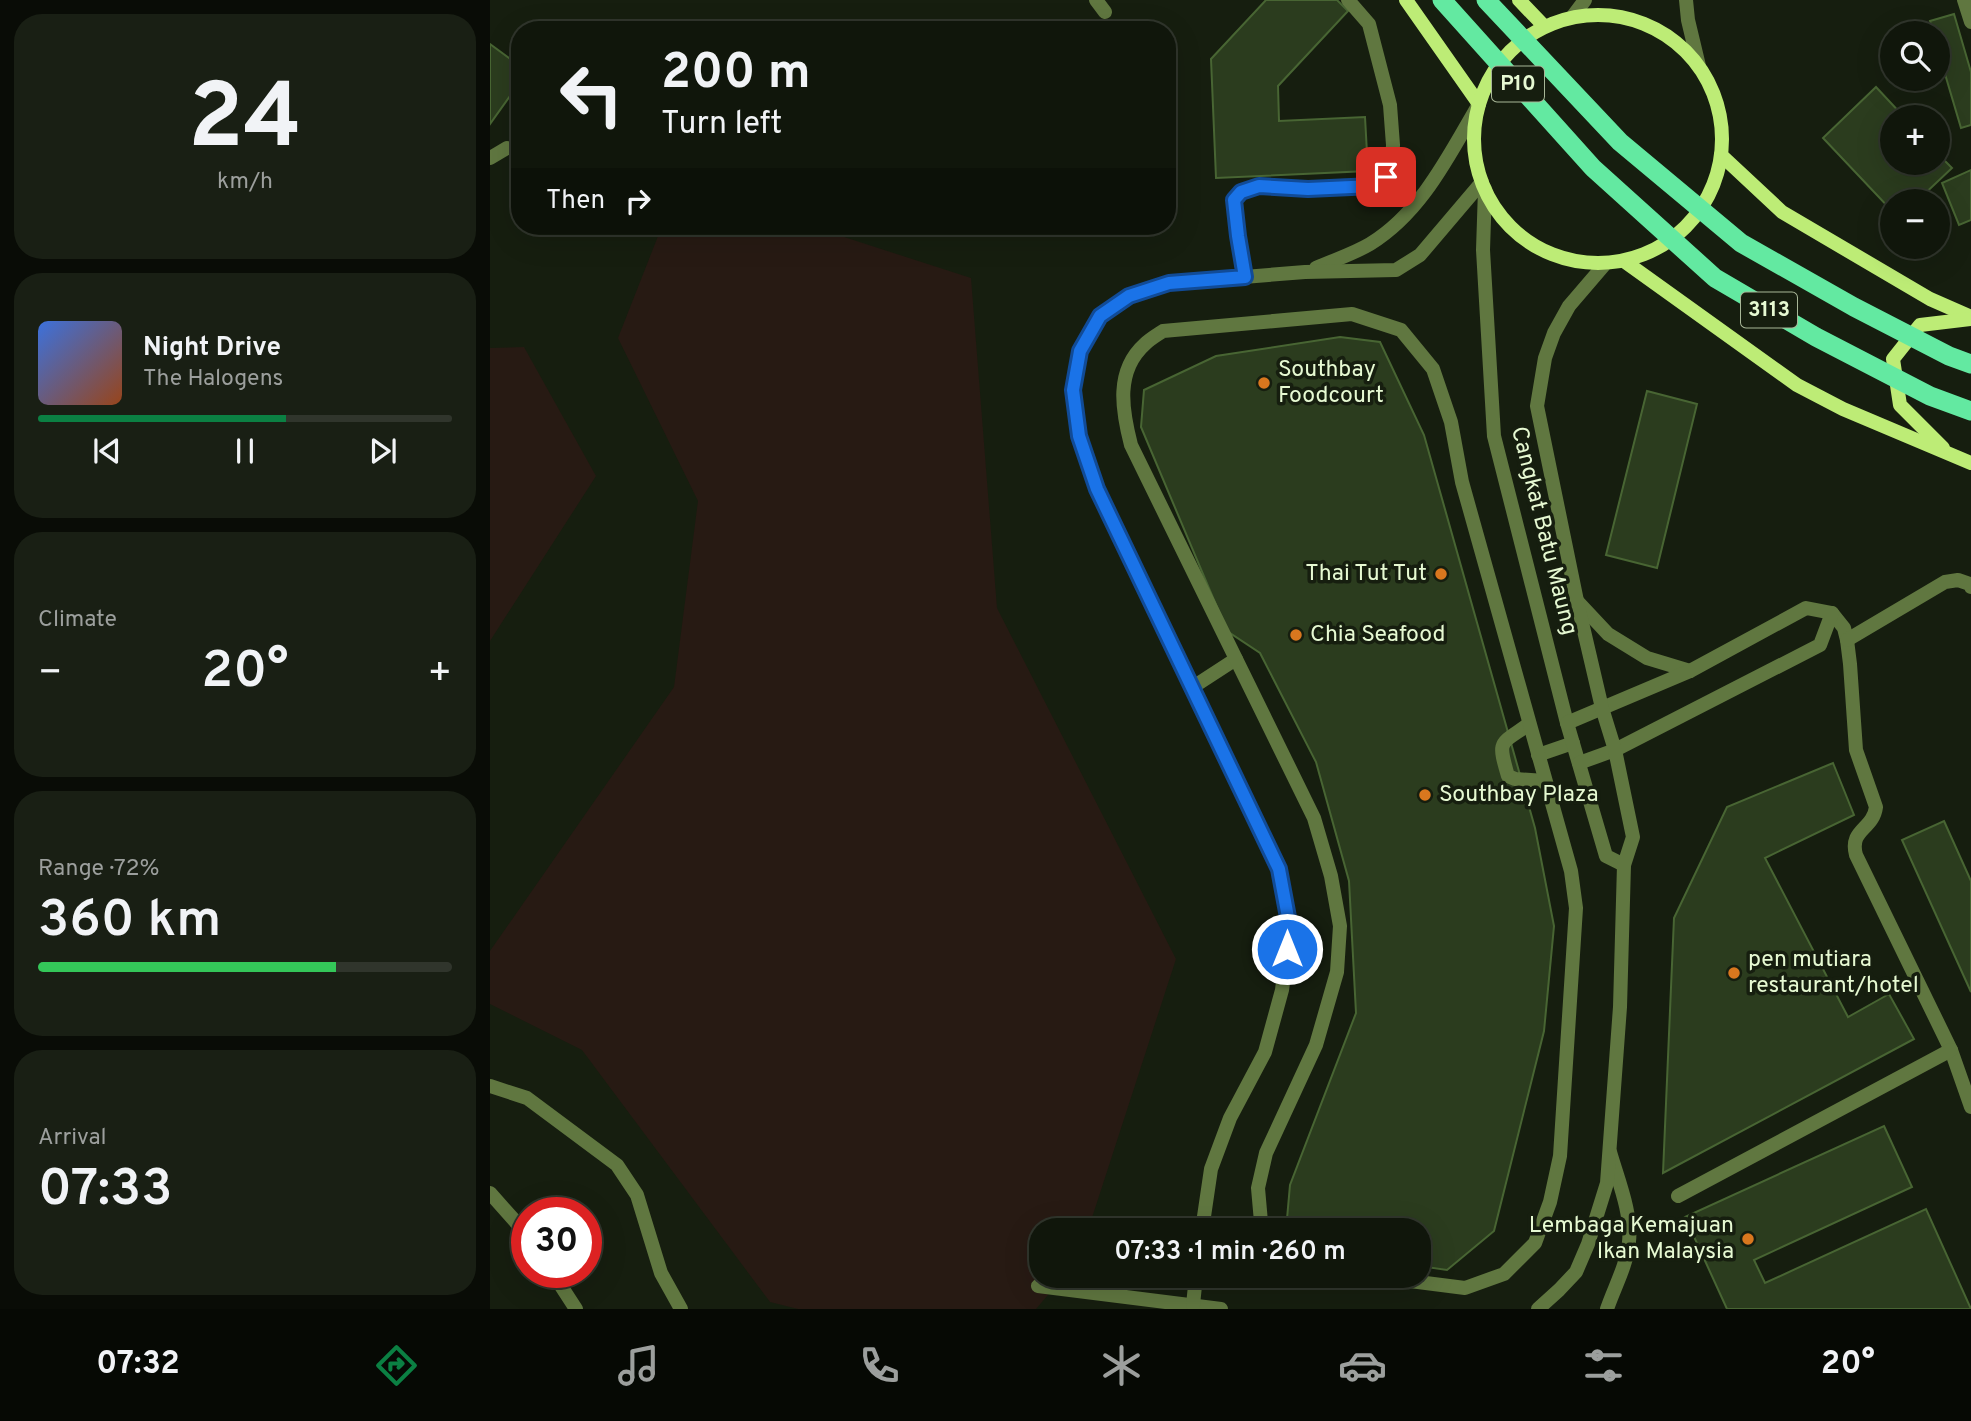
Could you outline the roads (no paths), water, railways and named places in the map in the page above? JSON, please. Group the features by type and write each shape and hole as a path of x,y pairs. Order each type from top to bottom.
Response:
{"highway":[{"name":"P10","path":"1442,0 1593,168"},
{"name":"P10","path":"1486,0 1620,142"},
{"name":"3113","path":"1620,142 1741,243 1854,307 1949,356 1971,364"},
{"name":"3113","path":"1593,168 1715,278 1838,349 1930,396 1971,411"}],"main road":[{"path":"1406,0 1479,104"},
{"path":"1519,0 1544,26"},
{"path":"1610,14 1646,23 1678,43 1699,66 1714,93 1721,124 1721,155 1714,184 1699,212 1678,234 1653,251 1605,264 1566,260 1530,244 1501,217 1483,186 1474,144 1479,104 1493,72 1515,45 1544,26 1573,16 1610,14"},
{"path":"1721,155 1782,212 1930,299 1971,318"},
{"path":"1624,261 1797,385 1843,409 1971,463"},
{"path":"1949,454 1900,405 1894,359 1920,326 1971,318"}],"street":[{"path":"1245,277 1234,200 1241,192 1259,186 1308,189 1373,186 1386,177 1392,162 1390,105 1380,61 1369,24 1348,0"},
{"path":"1573,16 1585,0"},
{"path":"1686,0 1699,66"},
{"path":"1964,0 1971,22"},
{"path":"1305,272 1369,245 1389,231 1412,209 1432,185 1479,104"},
{"path":"490,158 507,148"},
{"path":"1204,1218 1210,1169 1230,1118 1265,1052 1282,990 1290,928 1279,869 1097,489 1079,436 1073,390 1080,351 1100,316 1129,296 1169,283 1305,272 1396,270 1420,255 1483,186"},
{"name":"Cangkat Batu Maung","path":"1483,186 1483,250 1494,436 1567,723 1606,856 1624,865"},
{"name":"Cangkat Batu Maung","path":"1538,1309 1576,1272 1606,1183 1620,1007 1624,865 1633,837 1615,750 1602,708 1577,601 1537,406 1545,358 1554,333 1569,306 1605,264"},
{"path":"1261,1218 1258,1188 1266,1153 1316,1045 1337,972 1340,926 1331,876 1314,818 1131,444 1123,415 1122,390 1129,367 1143,346 1163,331 1352,314 1401,330 1433,369 1451,422 1462,482 1571,871 1576,908 1560,1156 1550,1202 1535,1243 1504,1274 1465,1288 1431,1284"},
{"path":"1847,640 1945,582 1958,580 1970,584 1971,587"},
{"path":"1577,601 1608,634 1627,646 1647,658 1690,671"},
{"path":"1567,723 1690,671 1806,608 1832,613 1844,628 1847,640 1856,750 1876,807 1871,822 1855,839 1854,848 1951,1050 1971,1107"},
{"path":"1579,763 1615,750 1820,645 1832,613"},
{"path":"1193,687 1236,659"},
{"path":"1529,724 1503,743 1500,750 1508,776 1545,781"},
{"path":"1538,755 1573,743"},
{"path":"1678,1196 1951,1050"},
{"path":"490,1086 527,1098 617,1165 637,1195 661,1273 681,1309"},
{"path":"1607,1309 1629,1242 1627,1214 1610,1151"},
{"path":"490,1194 511,1217"},
{"path":"562,1288 576,1309"},
{"path":"1054,1288 1221,1309"},
{"path":"1192,1305 1194,1288"}],"place":[{"name":"Southbay Foodcourt","path":"1264,383"},
{"name":"Thai Tut Tut","path":"1441,574"},
{"name":"Chia Seafood","path":"1296,635"},
{"name":"Southbay Plaza","path":"1425,795"},
{"name":"pen mutiara restaurant/hotel","path":"1734,973"},
{"name":"Lembaga Kemajuan Ikan Malaysia","path":"1748,1239"}]}
